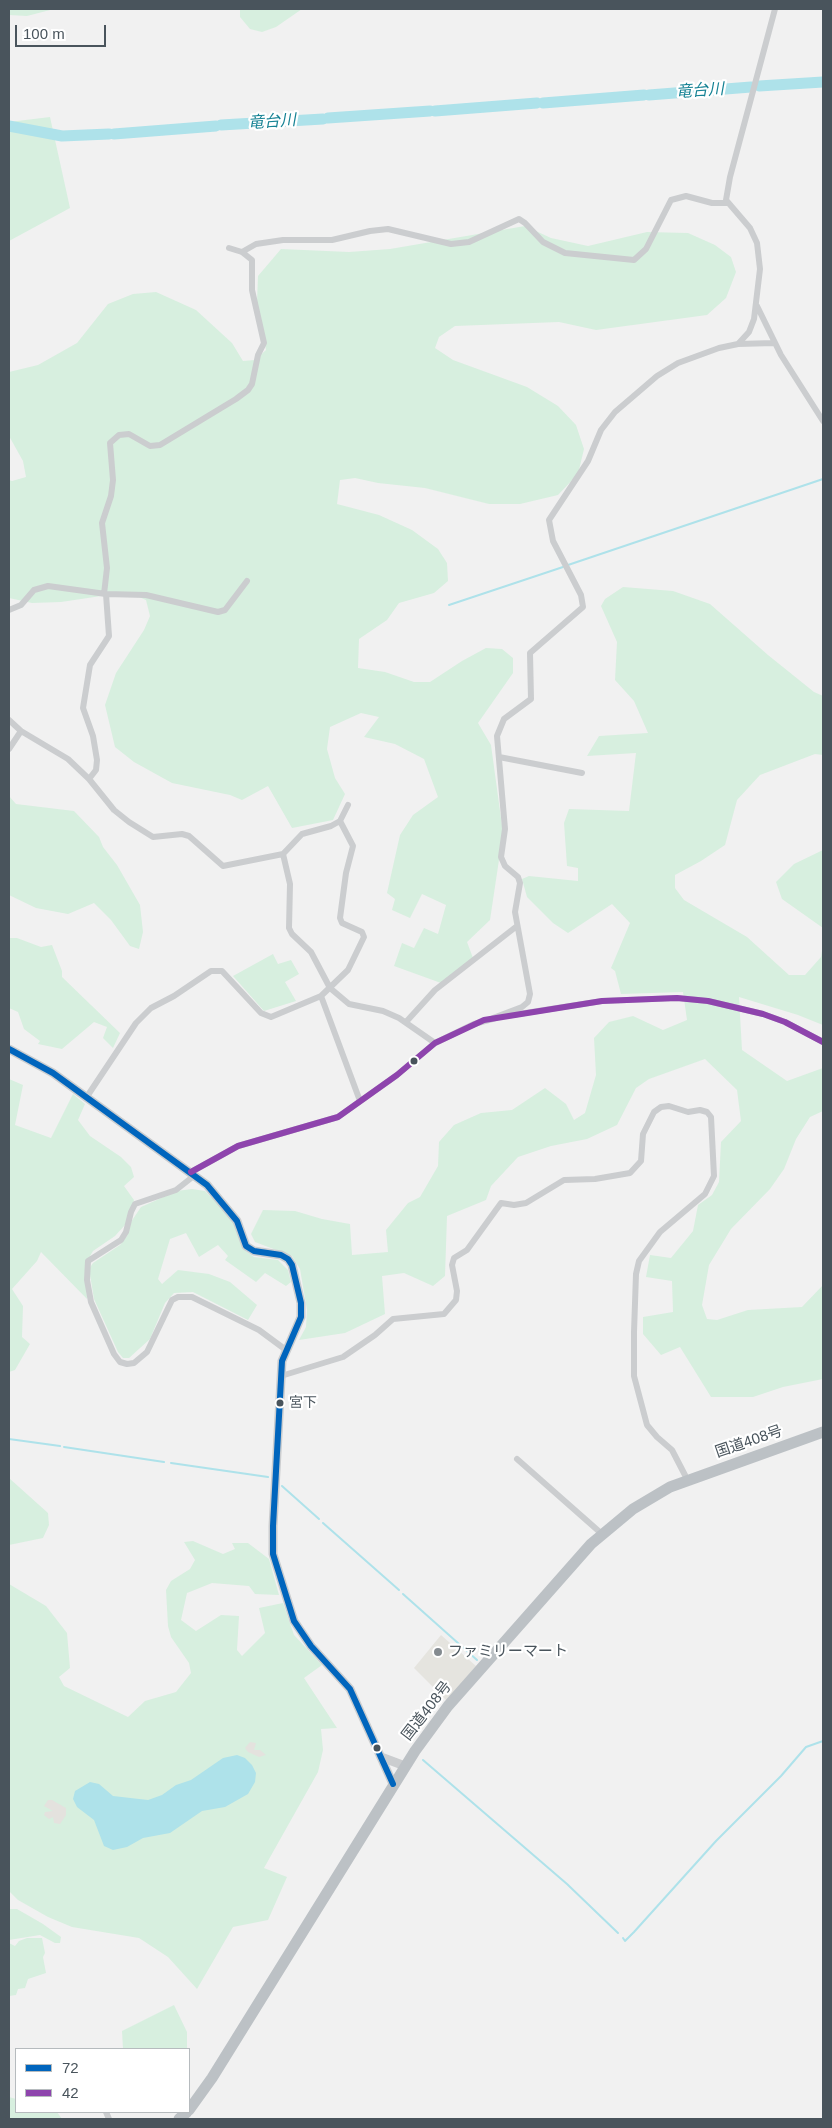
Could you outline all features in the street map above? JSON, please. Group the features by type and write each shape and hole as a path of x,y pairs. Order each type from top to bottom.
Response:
{"highway":[{"name":"国道408号","path":"190,2108 223,2060 393,1784 448,1706 602,1534 652,1496 687,1479 823,1432"}],"street":[{"path":"738,344 749,332 757,306 760,269 757,243 750,228 728,203 730,177 775,9"},
{"path":"242,252 256,244 282,240 332,240 370,231 388,229 451,244 468,242 519,219 525,222 544,242 565,253 634,260 646,249 671,200 686,196 704,202 728,203"},
{"path":"89,779 96,770 97,760 95,743 83,708 90,666 109,636 105,594 107,568 102,523 113,480 110,443 119,435 129,434 150,446 160,445 236,399 248,390 252,384 258,355 264,343 252,290 252,260 242,252 229,248"},
{"path":"757,306 774,343 823,421"},
{"path":"286,1350 259,1330 201,1301 192,1297 178,1297 172,1300 147,1352 134,1362 126,1364 120,1362 114,1354 91,1302 86,1280 88,1261 121,1240 126,1232 135,1204 176,1190 193,1174 238,1146 324,1123 338,1117 397,1075 435,1043 474,1024 522,1007 530,998 515,912 520,883 518,877 502,863 500,857 505,830 498,736 504,720 531,699 530,653 583,608 581,595 553,541 549,520 588,461 602,430 615,412 657,376 678,362 711,350 738,344 774,343"},
{"path":"9,610 21,605 29,594 42,587 105,594 146,596 218,612 224,610 247,581"},
{"path":"9,720 21,731 63,755 89,779 114,810 128,822 153,837 182,834 189,836 219,864 235,865 283,854 302,834 332,826 340,821 348,805"},
{"path":"9,750 21,731"},
{"path":"499,757 582,772"},
{"path":"86,1098 136,1023 151,1008 211,971 222,971 228,976 244,996 266,1017 276,1016 320,996 348,970 364,937 362,932 342,923 340,918 346,873 353,846 340,821"},
{"path":"283,854 290,884 289,928 292,934 311,952 330,988 348,1004 383,1011 406,1022 435,1043"},
{"path":"406,1022 436,990 517,926"},
{"path":"320,996 360,1101"},
{"path":"493,1018 602,1001 677,998 708,1001 763,1014 784,1022 823,1042"},
{"path":"9,1049 53,1073 193,1174 230,1210 237,1221 246,1246 254,1251 281,1255 292,1265 302,1303 301,1317 286,1350 281,1376 273,1526 275,1561 294,1621 311,1646 350,1689 393,1784"},
{"path":"281,1376 348,1354 375,1335 393,1319 444,1314 456,1300 457,1291 452,1265 454,1258 467,1250 501,1203 514,1205 526,1203 564,1180 595,1179 630,1172 641,1161 643,1134 654,1112 661,1107 669,1106 688,1112 700,1110 707,1112 711,1117 714,1176 705,1194 660,1232 639,1261 636,1274 634,1376 647,1424 657,1437 672,1450 687,1479"},
{"path":"517,1459 602,1534"},
{"path":"382,1757 405,1766"}],"shaded area":[{"path":"441,1635 476,1666 447,1701 414,1668"}],"green space":[{"path":"9,9 54,9 27,16 9,15"},
{"path":"240,9 302,9 276,27 262,32 250,29 240,17"},
{"path":"50,117 70,208 9,241 9,122"},
{"path":"525,226 551,238 588,246 647,232 688,233 715,245 731,257 736,272 726,298 707,315 596,330 559,322 455,326 439,337 435,348 453,360 527,387 558,406 576,425 584,449 578,474 558,495 520,504 489,504 425,488 378,483 355,478 340,480 337,504 379,515 412,530 438,549 447,563 448,581 434,593 399,603 387,620 359,639 358,668 385,672 414,682 430,682 486,648 502,649 513,658 513,673 478,723 491,745 503,833 490,920 467,942 473,958 441,983 394,966 402,943 414,948 424,928 438,934 446,905 422,894 410,918 392,910 395,899 387,893 400,835 413,815 438,797 424,759 395,744 364,737 379,717 361,713 330,727 327,749 335,778 345,794 333,820 292,828 268,786 242,800 230,795 172,783 134,762 115,747 105,705 116,673 144,630 150,616 146,600 128,592 61,602 32,603 9,598 9,480 12,481 26,477 23,461 9,436 9,372 38,365 77,343 108,304 133,294 156,292 196,310 232,343 243,361 255,360 266,350 257,302 258,276 281,249 349,252 390,249"},
{"path":"623,587 673,591 710,604 768,655 814,692 823,696 823,755 815,754 760,775 737,800 725,845 675,875 675,888 684,900 747,937 789,975 805,975 821,957 823,945 823,1025 798,1015 739,997 742,1050 787,1081 823,1068 823,1111 810,1117 796,1139 784,1169 770,1189 731,1229 709,1265 702,1305 707,1319 717,1320 748,1310 802,1307 823,1285 823,1379 783,1387 753,1397 711,1397 680,1347 661,1355 643,1334 643,1317 673,1312 672,1281 646,1277 650,1255 671,1258 693,1231 698,1205 712,1195 719,1182 721,1142 741,1121 737,1090 705,1059 649,1079 636,1088 617,1125 587,1139 551,1146 518,1157 491,1186 486,1200 447,1216 445,1276 433,1286 404,1273 382,1276 385,1314 345,1333 299,1340 306,1327 307,1310 300,1269 292,1256 255,1242 251,1234 263,1210 295,1211 322,1219 350,1224 352,1255 388,1252 386,1230 408,1203 420,1197 438,1166 439,1142 454,1125 481,1113 512,1110 545,1088 566,1104 574,1120 585,1113 596,1075 594,1038 609,1022 633,1016 663,1030 687,1020 683,992 621,994 615,971 611,968 630,923 612,904 568,933 553,923 527,897 522,879 529,876 578,881 578,868 567,866 564,823 569,809 629,811 636,753 587,756 599,736 648,733 634,701 615,680 617,642 601,606 605,599"},
{"path":"9,796 16,804 74,811 99,837 103,847 117,865 140,905 143,932 139,949 130,946 111,920 94,903 68,914 36,908 9,895"},
{"path":"823,850 823,928 782,899 776,882 794,864"},
{"path":"9,938 17,938 41,947 52,945 62,971 62,977 120,1033 113,1048 103,1038 107,1027 94,1022 62,1049 38,1044 40,1041 24,1029 18,1012 9,1008"},
{"path":"273,954 278,964 291,960 299,974 285,982 296,1001 264,1011 233,976"},
{"path":"9,1079 23,1085 15,1125 51,1138 73,1094 85,1104 78,1120 90,1136 121,1157 131,1167 134,1177 124,1186 134,1200 125,1225 115,1236 93,1251 86,1263 87,1299 41,1252 37,1261 12,1289 23,1306 22,1337 30,1344 15,1370 9,1372"},
{"path":"192,1189 205,1191 233,1220 246,1251 254,1257 278,1260 288,1270 291,1282 286,1286 265,1273 256,1282 225,1260 228,1256 218,1245 199,1257 186,1233 170,1239 158,1279 162,1284 178,1270 209,1274 230,1282 257,1305 248,1320 193,1292 174,1293 165,1303 150,1339 129,1358 123,1358 118,1352 94,1299 89,1269 93,1263 120,1245 127,1236 131,1222 141,1207 177,1191"},
{"path":"9,1478 48,1513 49,1525 43,1538 9,1545"},
{"path":"193,1541 223,1554 235,1549 232,1543 248,1543 269,1559 279,1595 255,1594 249,1586 212,1583 187,1593 181,1620 196,1631 221,1615 239,1616 237,1650 242,1656 265,1633 259,1608 283,1603 294,1635 322,1665 304,1678 337,1728 321,1729 323,1750 318,1772 264,1868 287,1877 268,1920 233,1927 197,1989 168,1957 139,1938 72,1927 48,1917 18,1900 9,1891 9,1584 46,1606 67,1633 70,1668 59,1677 64,1686 128,1717 145,1701 176,1692 191,1673 189,1663 171,1637 168,1626 166,1590 171,1581 190,1569 195,1560 184,1542"},
{"path":"9,1909 17,1909 43,1924 61,1937 60,1943 55,1943 40,1935 9,1940"},
{"path":"27,1938 42,1938 46,1973 28,1979 25,1988 18,1989 16,1995 9,1996 9,1943 15,1946 19,1941"},
{"path":"174,2005 187,2032 187,2048 123,2048 122,2031"},
{"path":"9,2097 15,2099 15,2113 58,2113 62,2119 9,2119"}],"sand":[{"path":"250,1742 256,1743 254,1750 260,1750 266,1755 259,1757 248,1752 245,1748"},
{"path":"48,1800 52,1800 66,1808 66,1815 60,1824 54,1823 53,1817 49,1819 44,1815 45,1812 53,1811 44,1806"}],"water":[{"path":"237,1755 245,1758 252,1765 256,1773 255,1782 248,1794 225,1807 202,1811 170,1833 143,1838 127,1847 113,1850 104,1846 94,1820 77,1807 73,1799 75,1791 90,1782 99,1784 113,1796 148,1800 162,1795 176,1785 191,1780 223,1758"}],"waterway":[{"name":"竜台川","path":"759,86 823,82"},
{"name":"竜台川","path":"649,95 751,87"},
{"name":"竜台川","path":"543,103 644,95"},
{"name":"竜台川","path":"435,111 537,103"},
{"name":"竜台川","path":"328,118 430,111"},
{"name":"竜台川","path":"221,125 323,119"},
{"name":"竜台川","path":"9,126 62,136 109,134"},
{"name":"竜台川","path":"114,134 216,126"},
{"path":"568,565 823,479"},
{"path":"449,605 563,567"},
{"path":"9,1439 60,1446"},
{"path":"64,1447 164,1462"},
{"path":"171,1463 268,1477"},
{"path":"282,1486 319,1519"},
{"path":"323,1523 399,1590"},
{"path":"403,1594 477,1660"},
{"path":"623,1938 625,1941 634,1932 716,1841 781,1776 806,1747 823,1741"},
{"path":"423,1760 567,1884 618,1933"}],"transit line":[{"name":"42","path":"191,1172 238,1146 338,1117 397,1075 435,1043 484,1020 602,1001 677,998 708,1001 763,1014 785,1022 823,1042"},
{"name":"72","path":"9,1049 53,1073 207,1185 237,1221 246,1246 254,1251 281,1255 288,1259 292,1265 301,1303 301,1317 282,1361 273,1554 294,1621 311,1646 350,1689 393,1784"}],"place":[{"name":"宮下","path":"280,1403"},
{"name":"ファミリーマート","path":"438,1652"}]}
